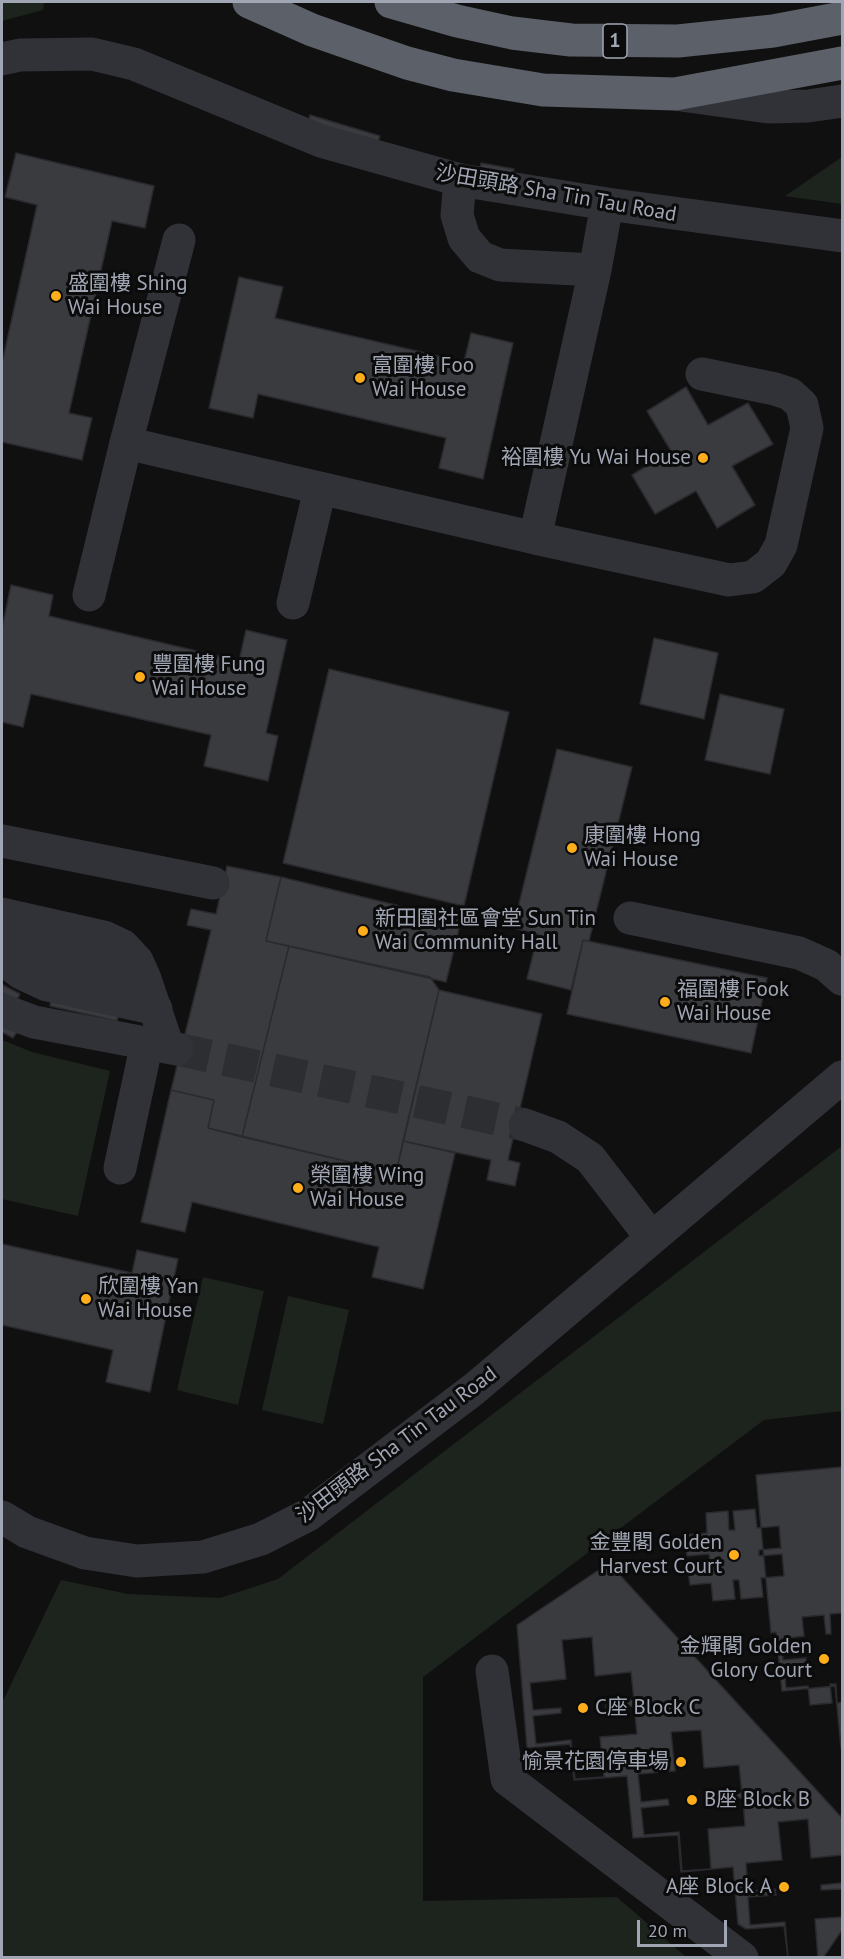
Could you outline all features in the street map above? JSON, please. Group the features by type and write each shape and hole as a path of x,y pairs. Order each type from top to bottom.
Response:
{"highway":[{"path":"249,2 362,48 453,75 543,90 675,94 843,63"},
{"name":"1","path":"391,2 457,21 512,33 571,40 678,41 773,31 843,18"}],"street":[{"name":"沙田頭路 Sha Tin Tau Road","path":"2,59 20,55 82,54 134,64 321,141 460,180 607,204 843,236"},
{"path":"675,94 768,107 808,106 843,101"},
{"path":"460,180 458,215 464,238 480,257 500,265 595,270"},
{"path":"535,538 595,270 607,204"},
{"path":"89,595 179,240"},
{"path":"126,443 535,538 729,580 753,577 771,563 781,545 807,428 802,405 790,394 775,389 702,374"},
{"path":"293,603 320,489"},
{"path":"2,841 213,883"},
{"path":"2,914 104,937 123,946 137,961 156,1009 164,1046 120,1168"},
{"path":"630,918 799,953 826,965 843,979"},
{"path":"2,941 55,958 145,979"},
{"path":"2,958 21,973 47,985 156,1009"},
{"path":"2,1010 34,1022 164,1046"},
{"name":"沙田頭路 Sha Tin Tau Road","path":"2,1517 27,1532 85,1552 136,1561 203,1557 261,1539 308,1515 474,1389 574,1307 651,1238 843,1077"},
{"path":"525,1125 558,1137 590,1158 651,1238"},
{"path":"492,1671 507,1779 742,1958"}],"shaded area":[{"path":"2,2 44,2 43,10 2,21"},
{"path":"842,157 842,204 785,196"},
{"path":"2,1040 32,1052 110,1071 78,1216 2,1199"},
{"path":"842,1146 842,1411 764,1420 423,1677 423,1901 617,1897 686,1957 2,1957 2,1703 61,1580 128,1594 220,1598 278,1579"},
{"path":"203,1277 264,1291 238,1405 177,1390"},
{"path":"288,1296 349,1310 323,1424 262,1410"}],"building":[{"path":"310,115 380,136 377,144 308,123"},
{"name":"盛圍樓 Shing Wai House","path":"16,153 154,186 145,228 112,221 69,413 92,418 82,460 2,442 2,363 37,205 5,197"},
{"path":"481,163 514,169 513,177 480,171"},
{"name":"富圍樓 Foo Wai House","path":"239,277 283,287 275,318 464,362 471,333 513,343 483,479 439,468 446,438 258,394 253,418 209,408"},
{"name":"裕圍樓 Yu Wai House","path":"686,387 708,425 748,403 773,444 732,466 755,505 717,528 696,491 655,514 632,475 671,451 647,411"},
{"name":"豐圍樓 Fung Wai House","path":"11,585 53,595 49,616 239,661 246,630 287,640 266,733 278,736 268,781 204,766 211,735 31,694 23,727 2,722 2,628"},
{"path":"654,638 718,653 704,719 640,704"},
{"path":"329,669 509,712 464,906 283,863"},
{"path":"720,694 784,709 770,774 705,760"},
{"name":"康圍樓 Hong Wai House","path":"557,749 632,767 589,941 583,940 571,990 527,979 538,934 513,928"},
{"path":"227,866 281,877 266,941 289,946 242,1137 208,1128 214,1100 171,1090 211,930 187,925 191,909 216,914"},
{"name":"新田圍社區會堂 Sun Tin Wai Community Hall","path":"281,877 461,921 446,982 266,941"},
{"name":"福圍樓 Fook Wai House","path":"583,940 767,978 751,1053 567,1014"},
{"path":"289,946 430,977 439,990 396,1173 242,1137"},
{"path":"3,985 20,994 17,1000 2,993"},
{"path":"439,990 542,1014 508,1160 520,1163 515,1186 487,1180 491,1160 403,1141"},
{"path":"52,998 119,1012 117,1021 50,1006"},
{"path":"2,1021 18,1030 13,1038 2,1032"},
{"name":"榮圍樓 Wing Wai House","path":"171,1090 214,1100 208,1128 396,1173 403,1141 455,1153 423,1289 372,1277 379,1247 192,1202 185,1232 141,1222"},
{"name":"欣圍樓 Yan Wai House","path":"2,1244 132,1273 137,1250 178,1259 150,1392 106,1382 113,1350 2,1325"},
{"path":"842,1467 841,1748 835,1686 782,1691 776,1632 771,1633 756,1475"},
{"name":"金豐閣 Golden Harvest Court","path":"755,1509 757,1528 779,1526 781,1548 759,1550 759,1556 782,1554 784,1576 761,1578 763,1597 741,1599 739,1580 733,1580 735,1599 713,1601 711,1583 690,1585 687,1563 710,1561 709,1554 687,1556 684,1535 707,1533 706,1513 728,1511 729,1530 735,1530 733,1511"},
{"name":"愉景花園停車場","path":"609,1563 842,1818 842,1930 823,1958 788,1958 784,1926 746,1929 738,1924 733,1867 681,1872 678,1835 633,1838 627,1776 574,1780 570,1744 527,1748 517,1625"},
{"name":"金輝閣 Golden Glory Court","path":"842,1613 842,1702 837,1703 836,1684 830,1684 832,1703 810,1705 808,1686 786,1688 784,1666 806,1664 806,1658 783,1660 781,1639 804,1636 802,1617 824,1615 826,1634 831,1634 830,1614"},
{"name":"C座 Block C","path":"592,1637 595,1676 631,1672 634,1700 606,1703 606,1709 634,1706 637,1734 600,1737 604,1777 575,1779 571,1740 536,1744 533,1716 561,1713 561,1708 533,1710 530,1683 566,1679 562,1640"},
{"name":"B座 Block B","path":"701,1730 704,1768 739,1765 742,1793 714,1795 715,1801 743,1798 745,1826 708,1829 711,1869 682,1871 679,1832 644,1835 641,1808 669,1805 668,1799 641,1802 638,1774 675,1771 671,1732"},
{"name":"A座 Block A","path":"808,1819 811,1858 842,1855 842,1883 821,1885 821,1890 842,1889 842,1917 815,1919 818,1958 788,1958 785,1922 750,1925 748,1897 776,1895 775,1889 748,1891 746,1863 782,1860 778,1822"}],"tunnel":[{"path":"177,1049 525,1125"}],"place":[{"name":"盛圍樓 Shing Wai House","path":"56,296"},
{"name":"富圍樓 Foo Wai House","path":"360,378"},
{"name":"裕圍樓 Yu Wai House","path":"703,458"},
{"name":"豐圍樓 Fung Wai House","path":"140,677"},
{"name":"康圍樓 Hong Wai House","path":"572,848"},
{"name":"新田圍社區會堂 Sun Tin Wai Community Hall","path":"363,931"},
{"name":"福圍樓 Fook Wai House","path":"665,1002"},
{"name":"榮圍樓 Wing Wai House","path":"298,1188"},
{"name":"欣圍樓 Yan Wai House","path":"86,1299"},
{"name":"金豐閣 Golden Harvest Court","path":"734,1555"},
{"name":"金輝閣 Golden Glory Court","path":"824,1659"},
{"name":"C座 Block C","path":"583,1708"},
{"name":"愉景花園停車場","path":"681,1762"},
{"name":"B座 Block B","path":"692,1800"},
{"name":"A座 Block A","path":"784,1887"}]}
